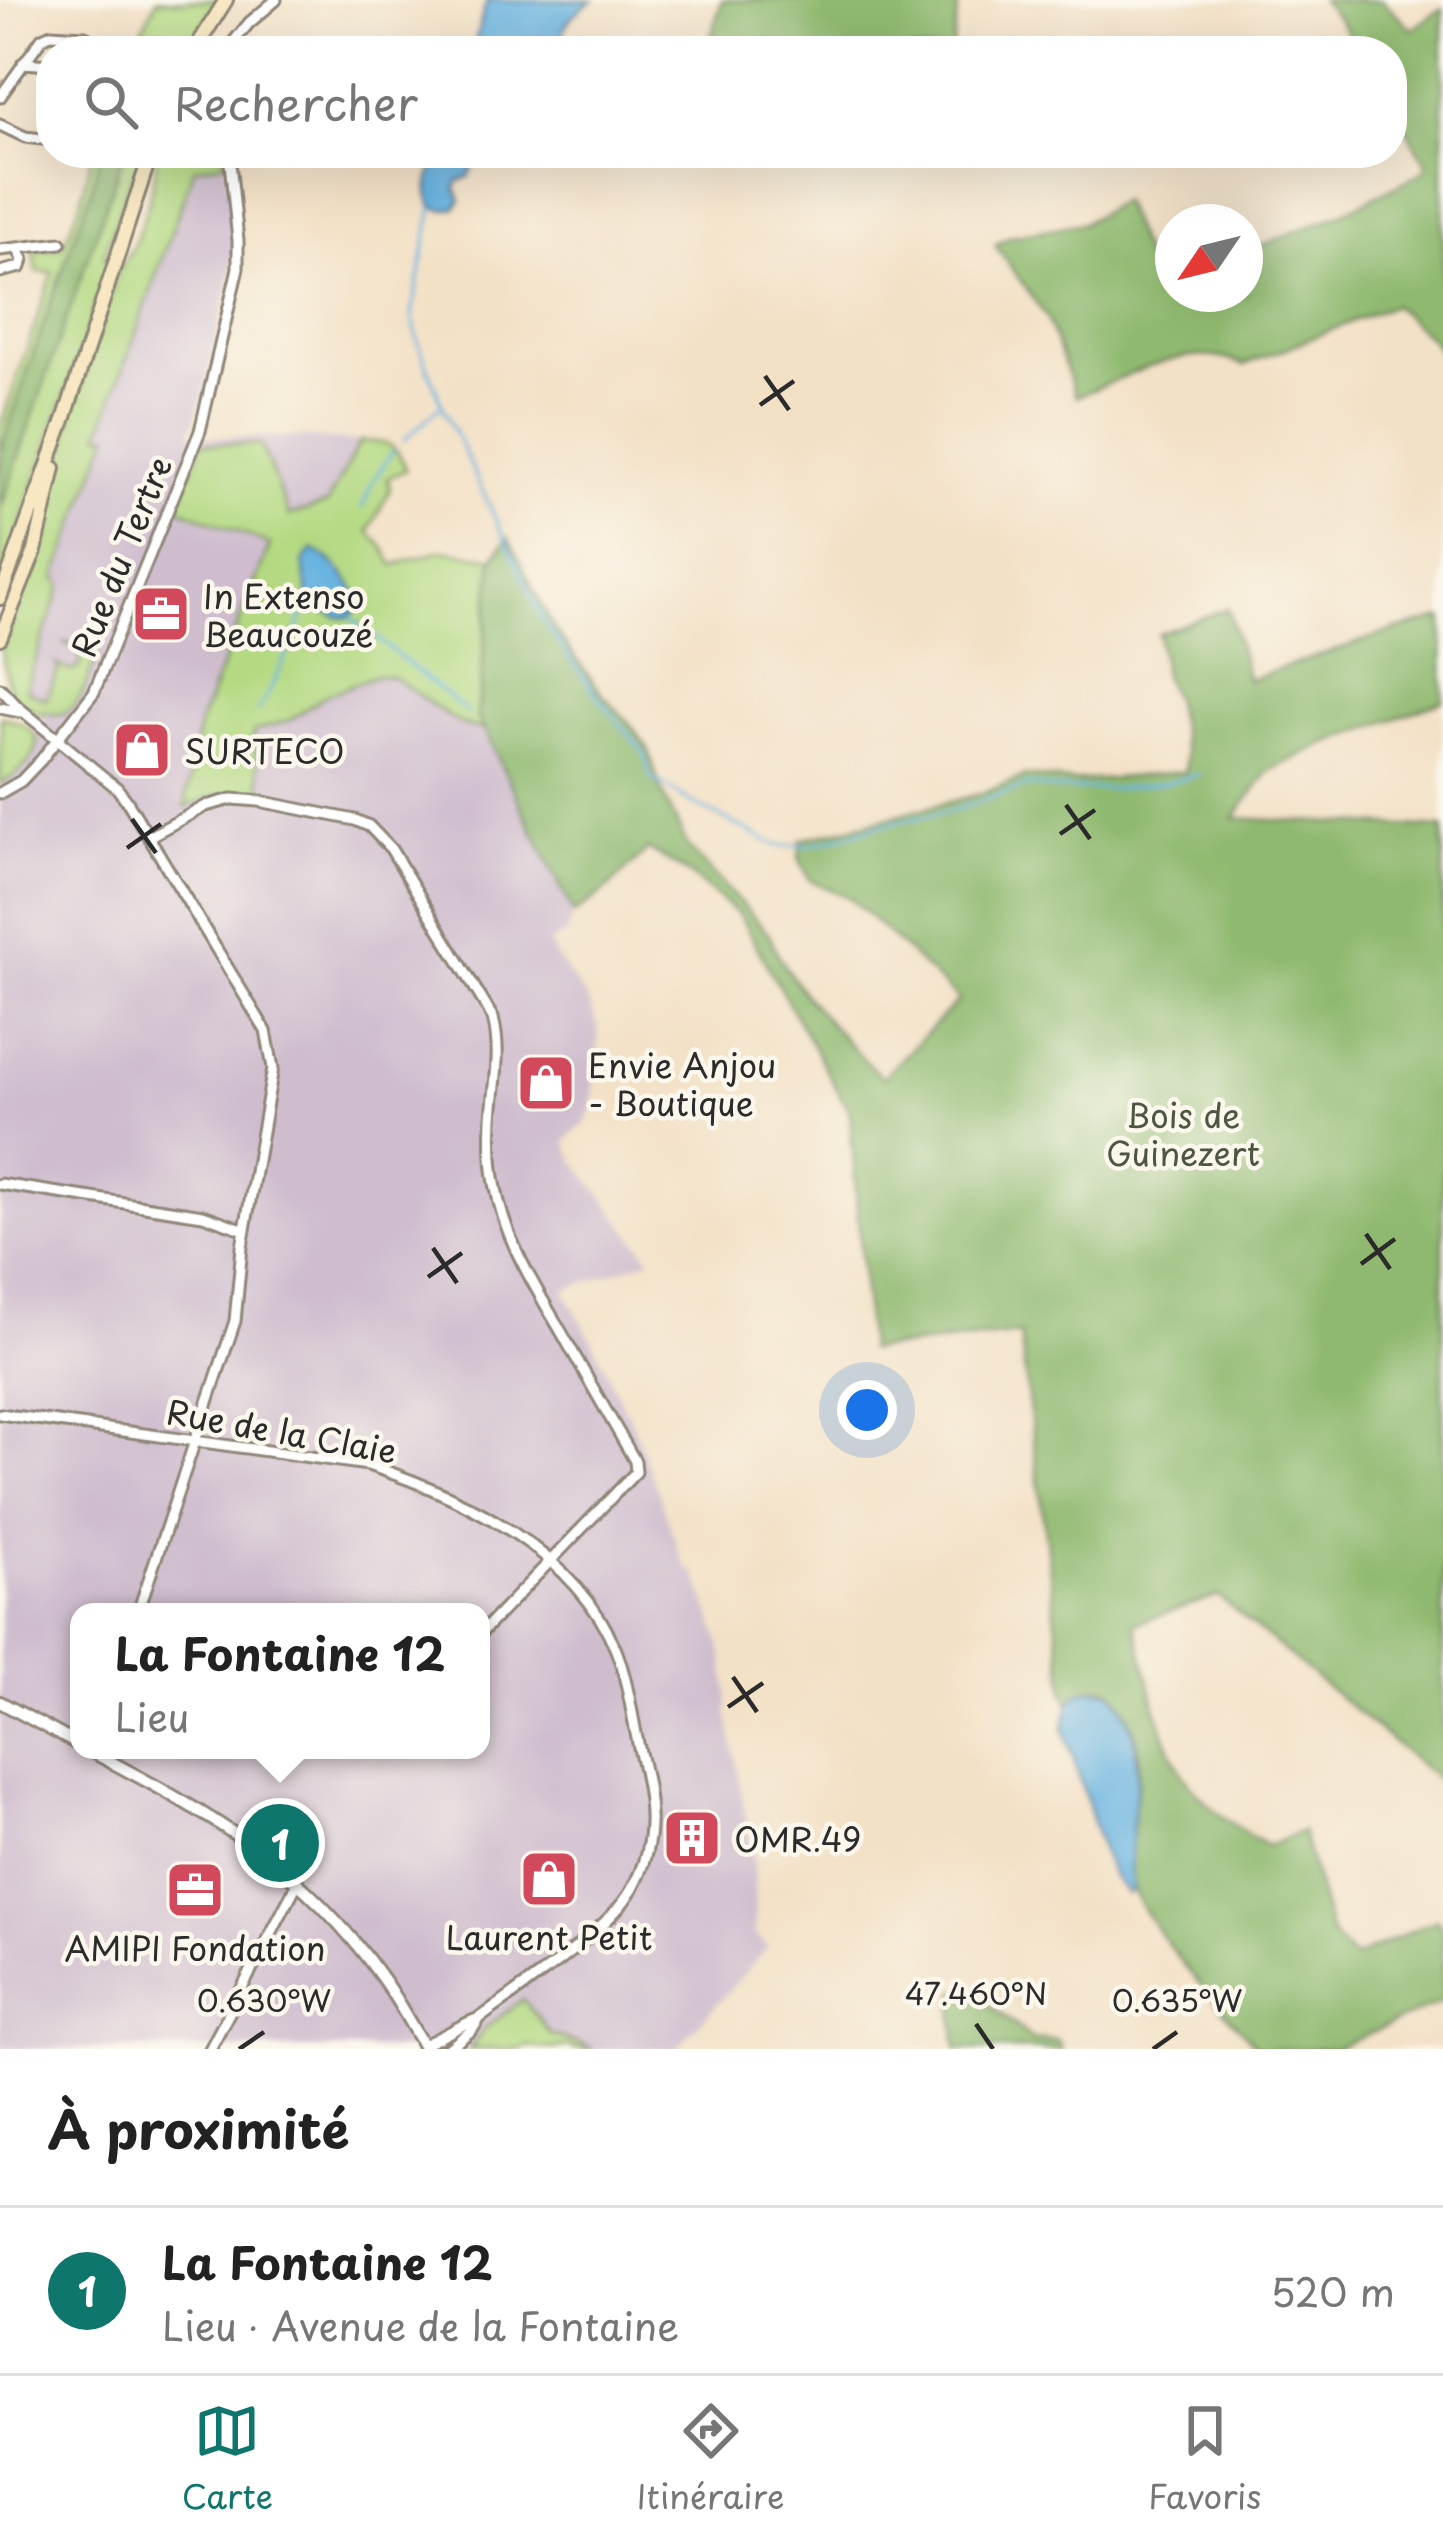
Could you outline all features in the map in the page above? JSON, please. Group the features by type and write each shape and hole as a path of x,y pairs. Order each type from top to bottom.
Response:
{"main road":[{"path":"203,36 226,0"},
{"path":"0,598 146,168"},
{"path":"0,638 35,551 64,420"}],"street":[{"path":"238,36 276,0"},
{"path":"46,36 87,36"},
{"path":"0,97 36,46"},
{"path":"23,63 36,64"},
{"path":"0,125 36,138"},
{"name":"Rue du Tertre","path":"0,793 21,781 94,692 199,435 238,268 231,168"},
{"path":"0,250 62,243"},
{"path":"0,272 21,267 18,250"},
{"path":"217,300 231,305"},
{"path":"0,688 117,788 266,1031 271,1048 273,1068 245,1230 236,1322 141,1603"},
{"path":"0,708 25,713"},
{"path":"150,836 206,806 232,799 339,815 369,826 391,849 493,1018 498,1037 492,1151 504,1221 524,1266 635,1461 636,1472 490,1625"},
{"path":"0,1184 203,1215 245,1230"},
{"name":"Rue de la Claie","path":"0,1414 368,1465 460,1501 552,1562 587,1599 616,1652 649,1789 651,1832 640,1870 622,1904 587,1937 480,2018 448,2049"},
{"path":"0,1702 70,1740"},
{"path":"118,1759 260,1850 298,1882 377,1971 423,2047"},
{"path":"210,2049 298,1882"},
{"name":"Rue de la Claie","path":"423,2047 480,2018"}],"shaded area":[{"path":"194,168 227,168 233,211 232,271 190,433 389,444 399,450 406,470 388,478 390,489 369,531 394,565 442,550 493,558 477,717 573,913 568,932 549,943 589,1002 599,1030 592,1108 586,1124 566,1142 575,1161 651,1259 564,1290 628,1411 682,1559 688,1570 695,1571 716,1630 754,1864 755,1934 768,1947 676,2049 593,2049 550,2034 484,2029 470,2049 0,2049 0,778 17,773 45,715 21,692 46,583"}],"green space":[{"path":"157,0 219,0 196,36 139,36"},
{"path":"722,0 959,0 954,36 711,36"},
{"path":"1321,0 1382,0 1412,29 1443,8 1443,355 1393,305 1244,365 1223,358 1180,358 1076,397 1047,318 995,245 1011,236 1084,223 1121,200 1155,282 1155,312 1263,312 1263,245 1342,213 1423,172 1427,163 1407,130 1407,36 1349,36"},
{"path":"89,168 139,168 104,256 109,265 0,586 0,428 53,272 37,272 34,251 62,248"},
{"path":"96,168 119,168 0,510 0,453"},
{"path":"155,168 194,168 100,434 109,435 56,578 61,587 26,687 46,699 57,664 70,671 80,667 80,654 65,642 98,654 73,706 66,712 42,715 13,696 1,650 47,524 76,400 117,274 136,241"},
{"path":"360,441 390,446 406,470 388,478 390,489 369,531 394,565 442,550 493,558 477,717 484,730 452,719 393,677 377,675 326,695 290,720 255,731 263,796 221,794 185,807 199,724 270,545 177,507 202,443 261,445 289,516 327,504"},
{"name":"Bois de Guinezert","path":"508,538 554,629 648,749 660,788 688,847 769,934 803,992 882,1078 959,1000 850,898 810,880 799,858 801,840 981,794 1026,776 1073,782 1185,772 1158,634 1228,608 1248,680 1443,618 1443,701 1323,745 1269,771 1234,818 1443,828 1443,1784 1218,1596 1135,1623 1167,1741 1191,1786 1221,1816 1268,1846 1302,1831 1331,1935 1354,1958 1437,1919 1443,1931 1443,2001 1334,2049 1259,2049 1188,1970 1141,1905 1130,1871 1137,1741 1129,1715 1111,1689 1088,1690 1069,1702 1065,1691 1020,1334 868,1350 850,1113 739,915 692,876 648,849 574,914 478,717 493,558"},
{"path":"1,716 27,727 37,745 22,769 0,784"},
{"path":"969,1988 1033,2040 1057,2040 1062,2049 957,2049 956,1992"},
{"path":"523,1999 550,2034 593,2049 470,2049 484,2029"}],"water":[{"path":"487,0 593,0 568,21 562,36 476,36"},
{"path":"435,168 473,168 469,177 459,181 456,188 461,200 455,208 433,206 429,185"},
{"path":"313,549 353,587 361,604 352,615 336,616 317,607 305,612 308,594 303,562"},
{"path":"1111,1691 1134,1737 1133,1890 1127,1894 1103,1855 1064,1728 1070,1703 1081,1692"}],"waterway":[{"path":"404,440 442,405 412,314 433,206"},
{"path":"442,405 544,622 645,754 650,777 778,846 811,845 948,812 1029,785 1114,789 1199,774"},
{"path":"362,508 393,451"},
{"path":"259,710 305,612"},
{"path":"351,617 468,713"}],"place":[{"name":"In Extenso Beaucouzé","path":"161,614"},
{"name":"SURTECO","path":"142,750"},
{"name":"Envie Anjou - Boutique","path":"546,1083"},
{"name":"OMR.49","path":"692,1838"},
{"name":"La Fontaine 12","path":"280,1843"},
{"name":"Laurent Petit","path":"549,1879"},
{"name":"AMIPI Fondation","path":"195,1890"}]}
